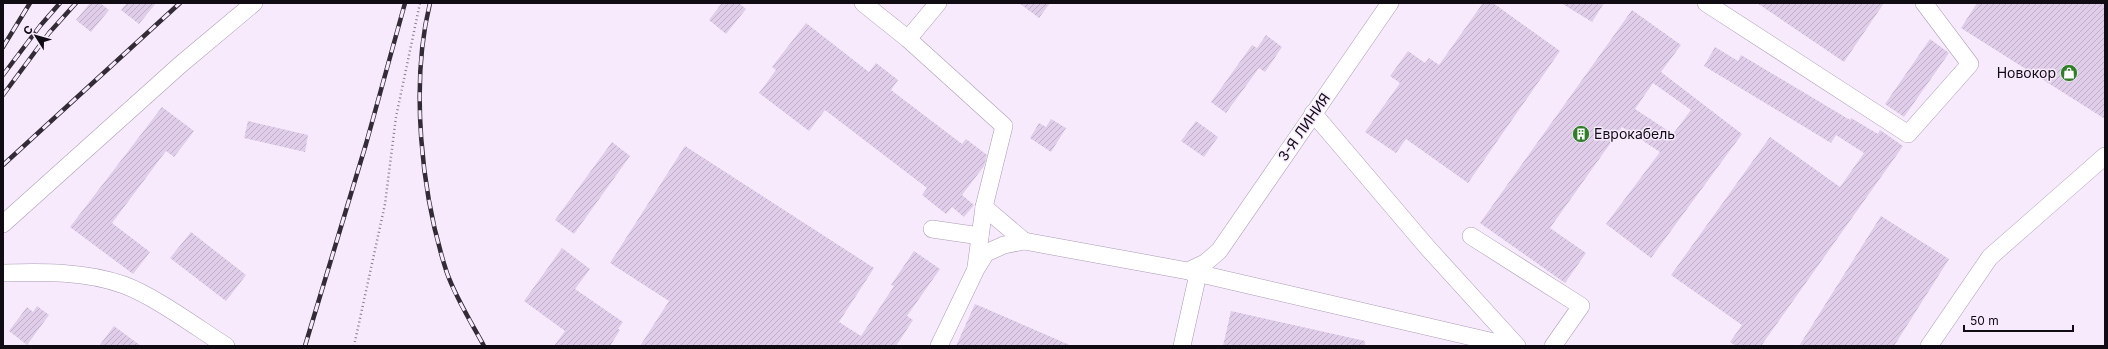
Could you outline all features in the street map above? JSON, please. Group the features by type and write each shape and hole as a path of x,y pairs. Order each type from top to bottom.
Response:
{"street":[{"path":"3,224 180,65 254,3"},
{"path":"863,3 908,39 1004,126 984,207 976,269"},
{"path":"908,39 938,3"},
{"name":"3-Я ЛИНИЯ","path":"1193,272 1219,251 1390,3"},
{"path":"1706,3 1908,134 1970,64 1924,3"},
{"path":"1313,113 1427,247 1518,346"},
{"path":"1929,346 1990,257 2105,156"},
{"path":"984,207 1024,241"},
{"path":"932,229 980,236"},
{"path":"1471,236 1581,306 1553,346"},
{"path":"939,346 976,269 986,253 1004,245 1024,241 1193,272 1511,346"},
{"path":"3,273 45,272 97,278 124,285 161,305 226,346"},
{"path":"1182,346 1193,272"}],"path":[{"path":"354,346 385,204 396,117 420,3"}],"building":[{"path":"90,3 100,3 109,10 91,32 76,20"},
{"path":"127,3 156,3 139,24 121,10"},
{"path":"722,3 739,3 746,9 726,34 709,20"},
{"path":"1019,3 1050,3 1039,18"},
{"path":"1483,3 1493,3 1560,51 1468,183 1406,139 1396,153 1365,132 1400,83 1390,76 1408,51 1425,63 1429,58 1439,65"},
{"path":"1561,3 1604,3 1592,22"},
{"path":"1757,3 1884,3 1844,62"},
{"name":"Новокор","path":"1977,3 2105,3 2105,119 1961,28"},
{"name":"Еврокабель","path":"1632,10 1681,45 1661,72 1742,134 1651,258 1606,224 1660,152 1622,127 1550,228 1586,253 1565,283 1480,223","holes":["1653,83 1691,110 1673,134 1635,109"]},
{"path":"806,23 869,72 876,63 898,80 891,90 962,144 966,139 987,155 984,166 962,195 974,205 964,217 952,207 946,214 922,195 927,188 825,110 809,131 759,93 776,70 772,67"},
{"path":"1266,35 1282,47 1265,72 1259,68 1226,113 1211,102 1252,45 1257,48"},
{"path":"1930,39 1949,53 1904,117 1885,104"},
{"path":"1715,47 1738,61 1741,55 1850,120 1851,118 1878,134 1880,130 1903,146 1761,346 1736,346 1730,342 1742,325 1671,275 1770,137 1840,187 1864,153 1836,135 1831,143 1704,66"},
{"path":"162,107 194,131 174,157 166,151 112,223 150,252 133,274 70,227"},
{"path":"1051,119 1066,128 1051,152 1030,138 1039,123 1046,127"},
{"path":"248,121 308,135 305,152 244,138"},
{"path":"1196,121 1218,137 1204,157 1181,141"},
{"path":"612,142 630,156 574,234 555,220"},
{"path":"685,146 874,268 839,322 861,336 894,286 891,285 914,251 940,269 907,316 913,320 896,346 640,346 669,301 610,263"},
{"path":"1881,216 1949,259 1894,346 1799,346"},
{"path":"191,232 246,275 226,301 170,258"},
{"path":"562,248 590,269 575,289 623,322 610,346 554,346 565,331 524,301"},
{"path":"975,304 1072,346 956,346"},
{"path":"37,306 49,315 27,345 9,331 27,307 33,312"},
{"path":"1231,311 1365,341 1365,346 1223,346"},
{"path":"114,326 141,346 99,346"}],"railway":[{"path":"3,47 30,3"},
{"path":"3,75 40,26 60,3"},
{"path":"3,95 49,33 76,3"},
{"path":"3,165 180,3"},
{"path":"305,346 366,144 405,3"},
{"path":"430,3 424,35 421,68 421,139 425,174 438,242 447,273 459,301 484,346"}],"place":[{"name":"Новокор","path":"2069,73"},
{"name":"Еврокабель","path":"1581,134"}]}
